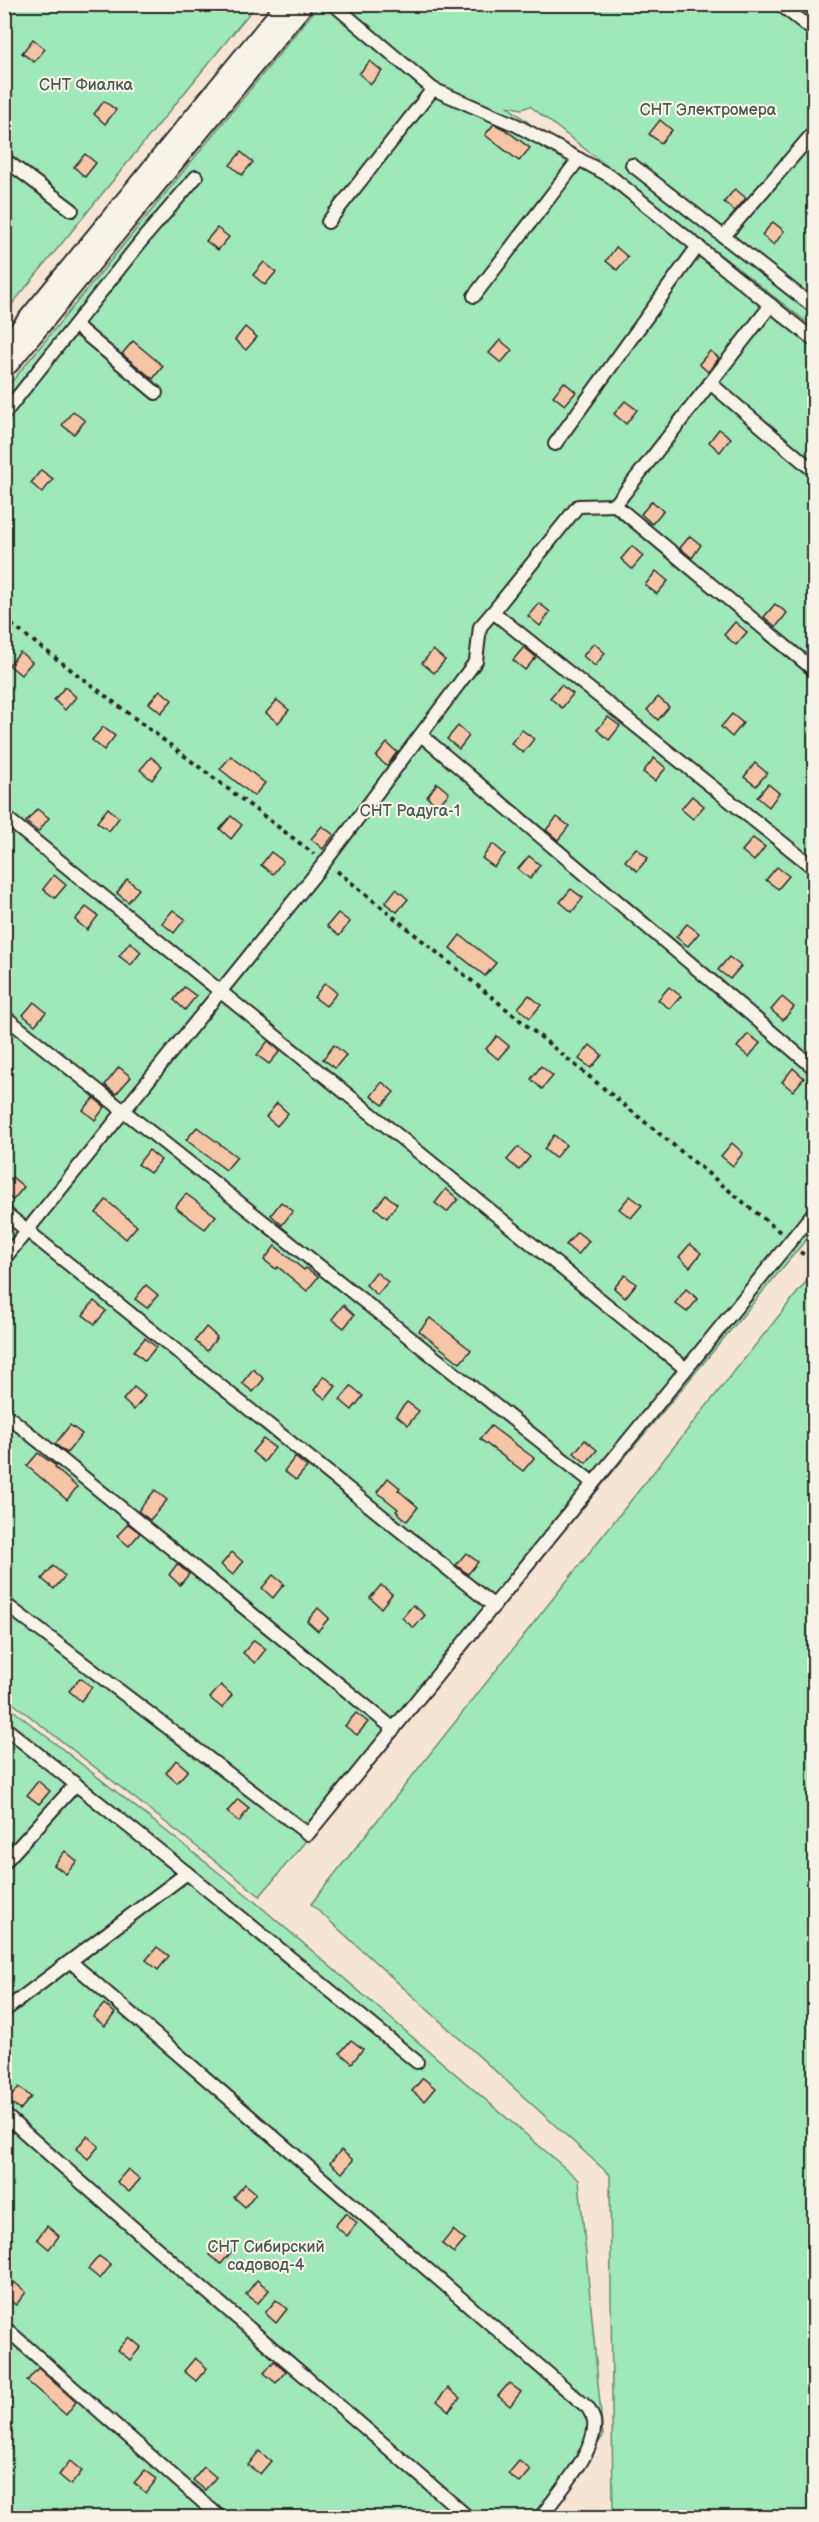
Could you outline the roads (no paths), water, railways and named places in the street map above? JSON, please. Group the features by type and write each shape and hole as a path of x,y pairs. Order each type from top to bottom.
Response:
{"street":[{"path":"4,359 295,4"}],"lane":[{"path":"333,4 433,89 516,125 610,176 814,340"},
{"path":"782,6 814,31"},
{"path":"328,222 433,89"},
{"path":"724,236 814,132"},
{"path":"4,159 72,210"},
{"path":"474,296 579,159"},
{"path":"632,165 814,307"},
{"path":"4,414 196,177"},
{"path":"555,444 698,246"},
{"path":"615,505 771,305"},
{"path":"75,325 156,393"},
{"path":"710,383 814,471"},
{"path":"4,1259 325,862 476,661 480,627 578,506 615,505 814,670"},
{"path":"493,612 814,868"},
{"path":"421,735 814,1068"},
{"path":"4,816 686,1369"},
{"path":"4,1016 593,1483"},
{"path":"4,1212 494,1606"},
{"path":"4,1603 308,1834 814,1212"},
{"path":"4,1413 394,1729"},
{"path":"4,1727 187,1873 417,2062"},
{"path":"4,1863 76,1784"},
{"path":"4,2011 187,1873"},
{"path":"71,1962 588,2408 594,2419 593,2433 587,2452 540,2517"},
{"path":"4,2114 118,2216 247,2324 469,2517"},
{"path":"4,2327 221,2517"}],"park label":[{"name":"СНТ Фиалка","path":"86,85"},
{"name":"СНТ Электромера","path":"708,110"},
{"name":"СНТ Радуга-1","path":"410,811"},
{"name":"СНТ Сибирский садовод-4","path":"266,2256"}]}
